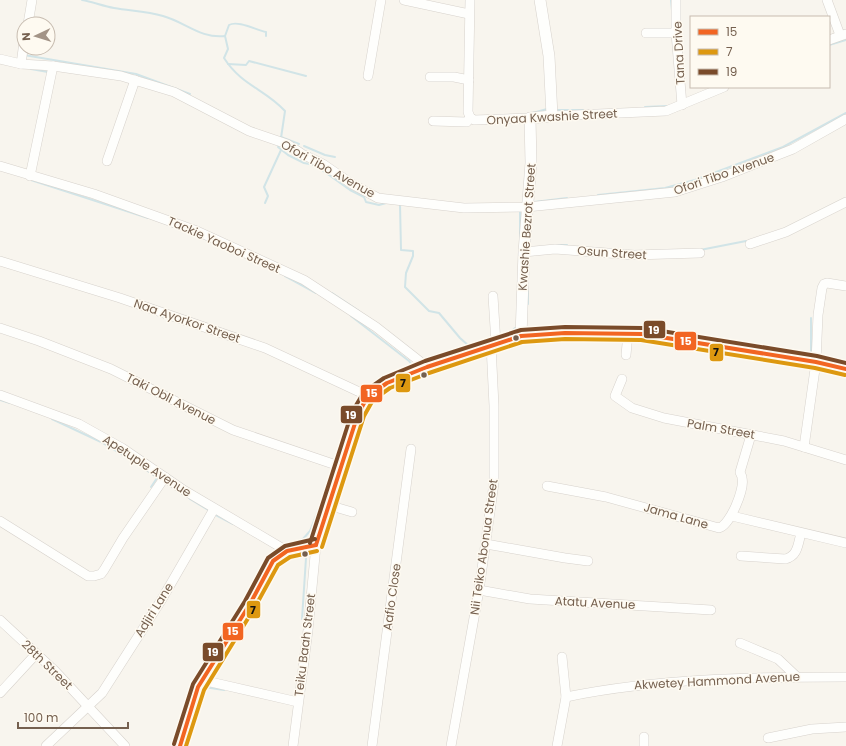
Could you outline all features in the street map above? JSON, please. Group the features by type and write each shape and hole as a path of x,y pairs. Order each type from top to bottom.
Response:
{"street":[{"path":"29,16 32,0"},
{"path":"368,76 381,0"},
{"path":"404,0 469,14"},
{"name":"Onyaa Kwashie Street","path":"470,0 468,112 470,118 474,120 649,113 666,111 722,88"},
{"path":"540,0 549,56 552,116"},
{"name":"Tana Drive","path":"676,0 676,33 682,105"},
{"path":"827,0 843,35 830,40"},
{"path":"646,33 676,33"},
{"path":"21,64 22,56"},
{"name":"Ofori Tibo Avenue","path":"0,59 21,64 53,66 121,76 174,92 242,128 280,142 323,164 369,194 378,198 464,208 527,207 675,192 722,177 793,149 846,119"},
{"path":"30,176 53,66"},
{"path":"430,77 454,77 469,80"},
{"path":"107,161 135,80"},
{"path":"433,122 467,122 470,118"},
{"name":"Kwashie Bezrot Street","path":"521,336 524,252 531,163 530,118"},
{"name":"Tackie Yaoboi Street","path":"0,166 94,194 197,231 304,280 376,327 427,367"},
{"path":"750,244 786,232 846,202"},
{"name":"Osun Street","path":"524,252 555,249 639,255 700,253"},
{"name":"Naa Ayorkor Street","path":"0,261 120,298 265,348 368,396"},
{"path":"804,447 816,362 818,315 822,288 824,284 827,283 846,286"},
{"name":"Nii Teiko Abonua Street","path":"451,746 479,590 494,483 494,296"},
{"name":"Taki Obli Avenue","path":"0,328 39,341 111,369 233,430 342,467"},
{"path":"180,746 198,687 250,604 272,561 277,556 287,551 316,545 358,414 368,396 386,383 427,367 521,336 565,333 628,333 816,362 846,369"},
{"path":"626,355 628,333"},
{"name":"Palm Street","path":"622,379 615,396 632,408 664,418 804,447 846,460"},
{"name":"Apetuple Avenue","path":"0,395 78,424 122,448 214,509 287,551"},
{"path":"751,435 740,472 742,477 742,490 732,516 846,543"},
{"name":"Aafio Close","path":"372,746 411,449"},
{"path":"0,521 88,576 94,576 101,574 123,538 165,477"},
{"name":"Jama Lane","path":"547,486 606,497 718,528 724,526 732,516"},
{"path":"328,505 352,512"},
{"name":"Adjiri Lane","path":"46,746 102,693 162,599 214,509"},
{"path":"741,556 785,559 790,558 795,553 801,532"},
{"path":"486,544 565,558 588,560"},
{"name":"Teiku Baah Street","path":"293,746 308,630 316,545"},
{"name":"Atatu Avenue","path":"479,590 530,599 711,610"},
{"name":"28th Street","path":"0,620 55,671 125,746"},
{"path":"740,643 778,659 796,676"},
{"path":"0,693 36,654"},
{"path":"557,746 566,697 562,657"},
{"name":"Akwetey Hammond Avenue","path":"566,697 628,686 668,681 796,676 846,677"},
{"path":"202,680 298,702"},
{"path":"768,738 812,729 846,727"}],"waterway":[{"path":"82,0 114,8 157,14 201,33 225,36 228,49 224,58 231,67 238,75 270,97 285,111 281,138"},
{"path":"671,0 672,11"},
{"path":"225,36 229,25 233,24 247,26 266,32 266,36"},
{"path":"830,45 846,40"},
{"path":"30,56 136,74 190,94"},
{"path":"228,64 246,65 249,61 306,76"},
{"path":"31,69 48,72"},
{"path":"645,107 667,106"},
{"path":"529,114 547,109"},
{"path":"556,110 583,110"},
{"path":"598,195 665,188 695,180 783,147 846,113"},
{"path":"281,137 299,144"},
{"path":"279,144 278,147 288,155 304,163 315,165 350,190 364,197 366,202 379,205 390,202"},
{"path":"304,146 325,155 335,157"},
{"path":"265,203 268,196 264,187 281,150"},
{"path":"31,180 148,218"},
{"path":"534,202 567,198"},
{"path":"400,204 401,250 413,251 413,256 406,273 405,287 429,311 439,313 460,338 469,346"},
{"path":"520,209 520,237"},
{"path":"700,250 746,241"},
{"path":"554,245 567,245"},
{"path":"285,276 316,293"},
{"path":"528,291 528,304"},
{"path":"332,293 359,311"},
{"path":"351,316 409,361 412,365"},
{"path":"811,318 811,356"},
{"path":"526,327 526,329 579,326 628,328"},
{"path":"499,335 510,333 515,328"},
{"path":"674,334 796,353"},
{"path":"441,357 493,337"},
{"path":"424,361 433,360"},
{"path":"408,366 416,363"},
{"path":"0,400 10,403"},
{"path":"52,419 101,442 128,458"},
{"path":"135,462 159,479"},
{"path":"290,544 303,539 310,531 334,470"},
{"path":"151,487 157,478"},
{"path":"190,499 210,511"},
{"path":"214,514 233,524"},
{"path":"271,556 277,549"},
{"path":"299,553 306,558 302,619"},
{"path":"236,636 248,618"},
{"path":"204,687 224,690"}],"transit line":[{"name":"19","path":"310,543 352,412 364,392 384,378 425,361 521,330 565,327 643,328 817,356 846,363"},
{"name":"15","path":"316,545 358,414 368,396 387,383 427,367 521,336 565,333 642,334 816,362 846,369"},
{"name":"7","path":"322,547 364,416 373,400 390,388 429,373 522,342 565,339 641,340 815,368 845,375"},
{"name":"19","path":"174,744 193,684 245,601 268,558 285,546 315,539"},
{"name":"15","path":"180,746 198,687 250,604 273,561 287,551 316,545"},
{"name":"7","path":"186,746 204,690 255,607 278,565 290,557 317,551"}]}
